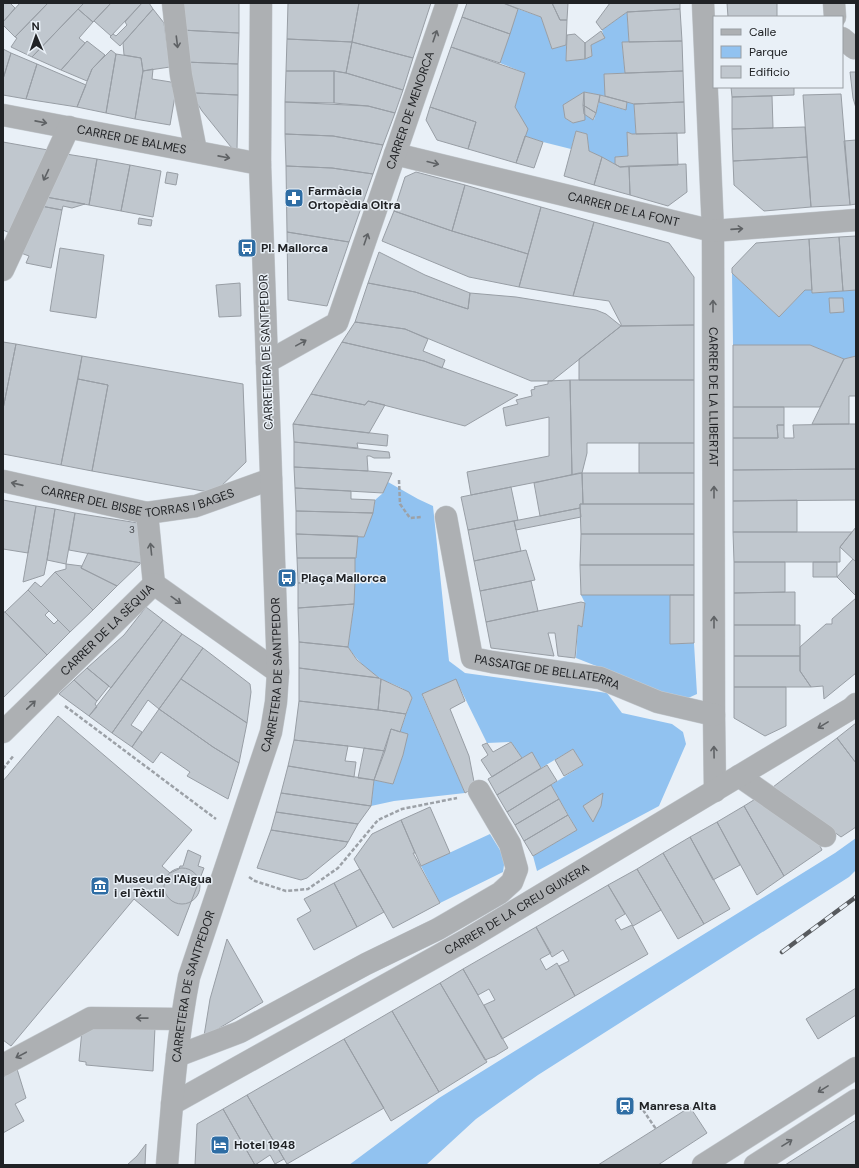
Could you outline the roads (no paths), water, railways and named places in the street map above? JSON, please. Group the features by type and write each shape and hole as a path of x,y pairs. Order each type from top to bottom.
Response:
{"street":[{"name":"CARRETERA DE SANTPEDOR","path":"167,1165 181,1019 189,977 271,732 276,702 278,672 260,164 261,3"},
{"name":"CARRER DE MENORCA","path":"267,362 337,323 447,3"},
{"name":"CARRER DE LA LLIBERTAT","path":"703,3 713,231 715,791"},
{"path":"834,3 835,16"},
{"path":"170,5 181,76 196,151"},
{"path":"843,39 854,48 856,47"},
{"name":"CARRER DE BALMES","path":"3,115 260,164"},
{"path":"3,270 69,127"},
{"name":"CARRER DE LA FONT","path":"395,154 713,231 856,220"},
{"name":"CARRER DEL BISBE TORRAS I BAGES","path":"3,481 147,513 196,506 271,479"},
{"path":"147,513 154,584"},
{"name":"PASSATGE DE BELLATERRA","path":"446,516 472,658 600,678 658,702 714,715"},
{"name":"CARRER DE LA SÈQUIA","path":"3,732 154,584 278,672"},
{"name":"CARRER DE LA CREU GUIXERA","path":"172,1104 468,939 715,791 852,708 856,704"},
{"path":"739,776 825,836"},
{"path":"177,1056 240,1032 366,964 438,929 500,893 512,882 517,869 510,844 481,793"},
{"path":"3,1065 91,1018 181,1019"},
{"path":"703,1165 856,1068"},
{"path":"755,1165 856,1100"}],"railway":[{"path":"782,952 856,897"}],"place":[{"name":"Farmàcia Ortopèdia Oltra","path":"294,198"},
{"name":"Pl. Mallorca","path":"247,248"},
{"name":"Plaça Mallorca","path":"287,578"},
{"name":"Museu de l'Aigua i el Tèxtil","path":"100,886"},
{"name":"Manresa Alta","path":"625,1106"},
{"name":"Hotel 1948","path":"220,1145"}]}
